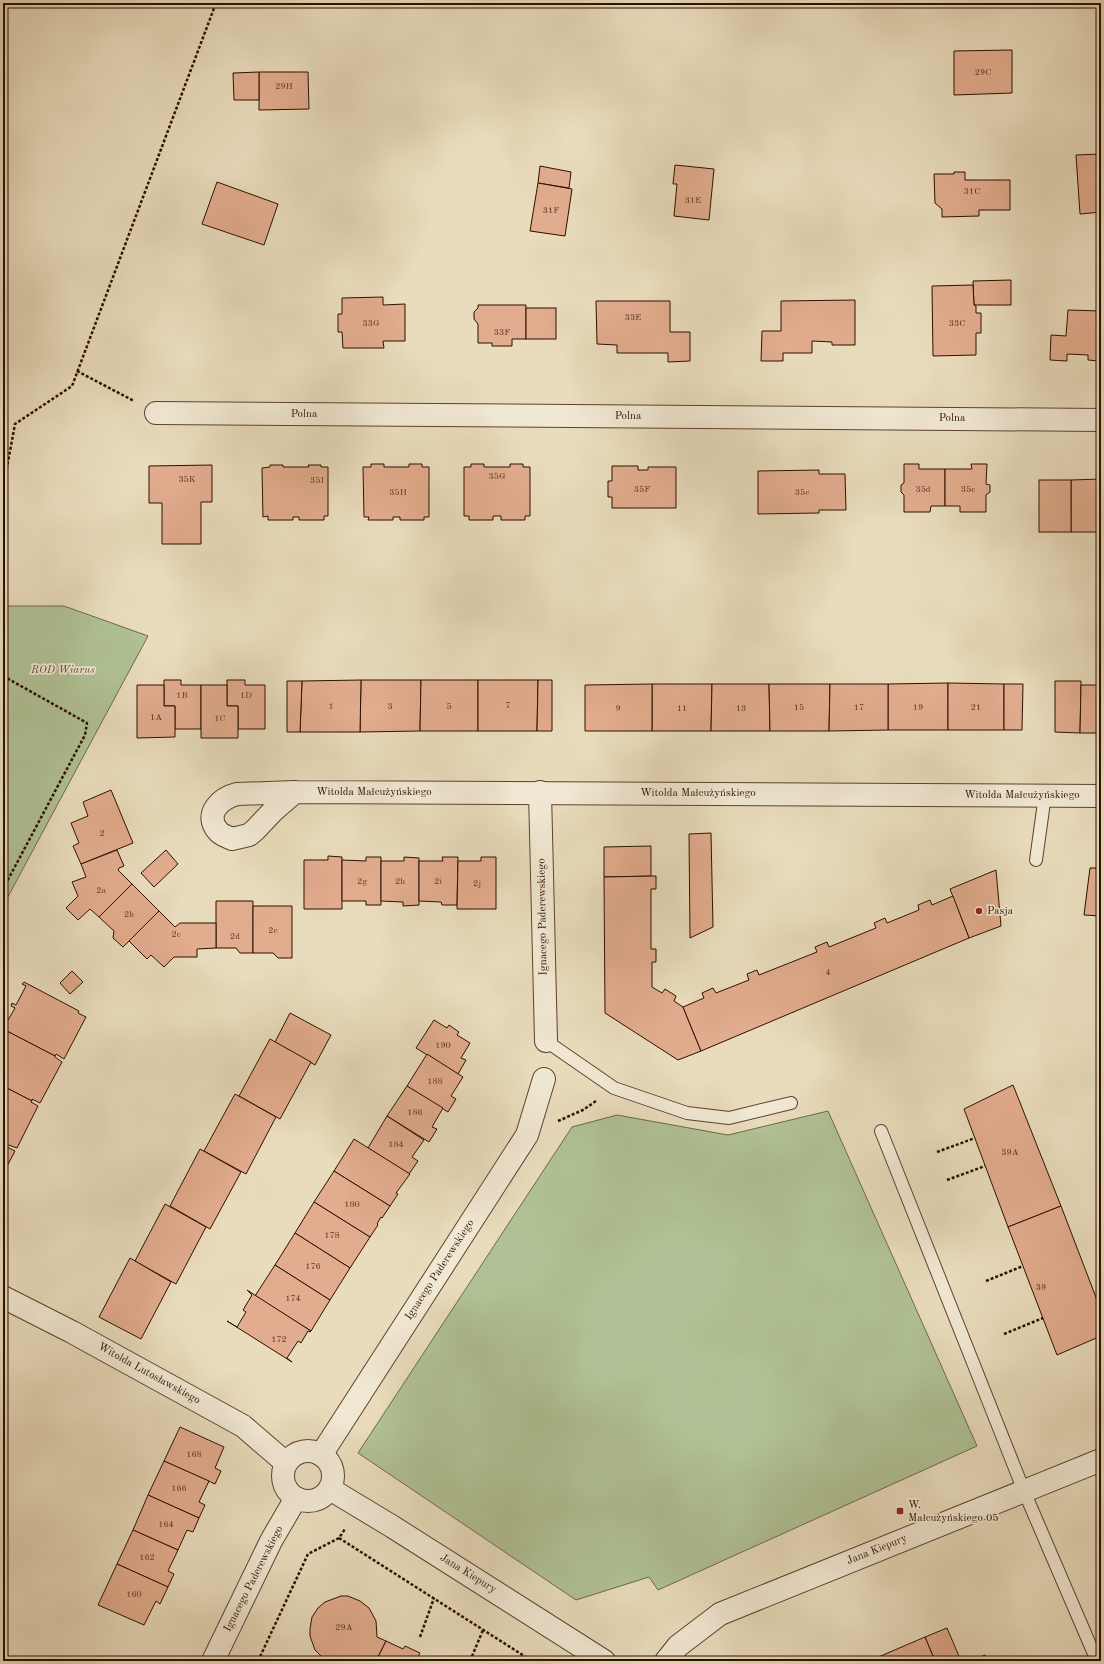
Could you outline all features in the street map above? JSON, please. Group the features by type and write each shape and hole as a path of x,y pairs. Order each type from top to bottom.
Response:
{"street":[{"name":"Polna","path":"156,413 1101,420"},
{"name":"Witolda Małcużyńskiego","path":"295,792 540,792 1101,796"},
{"name":"Ignacego Paderewskiego","path":"540,792 546,1041"},
{"name":"Ignacego Paderewskiego","path":"321,1455 527,1135 544,1079"},
{"name":"Witolda Lutosławskiego","path":"3,1297 72,1332 243,1426 286,1463"},
{"path":"314,1452 321,1455 331,1466 333,1481 330,1489 324,1496 315,1500 305,1501 296,1498 287,1490 283,1479 286,1463 298,1453 314,1452"},
{"name":"Jana Kiepury","path":"666,1661 678,1646 720,1614 1101,1460"},
{"name":"Jana Kiepury","path":"330,1489 604,1661"},
{"name":"Ignacego Paderewskiego","path":"213,1661 271,1542 296,1498"}],"lane":[{"path":"1036,860 1045,795"},
{"path":"546,1041 614,1088 687,1113 729,1118 791,1103"},
{"path":"881,1131 1024,1490 1097,1661"}],"path":[{"path":"3,489 14,424 72,386 216,3"},
{"path":"78,371 156,413"},
{"path":"3,676 87,723 85,735 3,889"},
{"path":"527,1135 583,1110 614,1088"},
{"path":"937,1152 975,1138"},
{"path":"947,1180 985,1166"},
{"path":"986,1281 1023,1266"},
{"path":"1004,1334 1043,1318"},
{"path":"258,1661 308,1554 339,1538 359,1506"},
{"path":"339,1538 434,1598 527,1660 532,1661"},
{"path":"420,1637 434,1598"},
{"path":"470,1661 483,1630"}],"green space":[{"name":"ROD Wiarus","path":"3,606 64,606 148,636 3,906"},
{"path":"828,1111 977,1446 658,1590 649,1577 576,1600 358,1453 572,1127 617,1115 728,1135"}],"building":[{"path":"1012,50 1012,93 954,95 954,51"},
{"path":"259,72 308,72 309,109 259,110"},
{"path":"259,72 259,100 234,100 233,73"},
{"path":"1101,154 1101,212 1080,214 1076,155"},
{"path":"675,165 714,169 709,220 674,216 677,184 673,184"},
{"path":"540,166 571,172 569,188 538,183"},
{"path":"954,172 965,172 965,180 1010,180 1010,210 979,210 979,216 942,217 942,209 935,203 934,174 954,174"},
{"path":"217,182 278,204 264,245 202,224"},
{"path":"538,183 572,189 565,236 530,231"},
{"path":"1011,280 1011,305 974,305 973,281"},
{"path":"973,285 976,313 981,313 981,333 976,333 976,355 933,356 932,286"},
{"path":"383,297 383,305 405,304 405,341 383,341 384,348 343,348 342,332 338,332 338,314 342,314 342,298"},
{"path":"855,300 855,345 832,345 832,342 812,341 812,353 783,353 783,361 761,361 762,331 781,331 781,301"},
{"path":"596,301 670,301 670,332 690,332 690,361 668,362 668,353 617,353 617,345 597,344"},
{"path":"478,305 526,305 526,339 512,339 512,346 492,346 492,343 478,343 478,324 474,319 474,312 478,308"},
{"path":"526,308 556,308 556,339 526,339"},
{"path":"1068,310 1101,311 1101,355 1099,355 1099,361 1088,360 1088,355 1067,354 1067,361 1050,360 1051,335 1066,336"},
{"path":"371,464 384,464 384,467 409,467 409,464 422,464 422,467 429,467 429,517 424,517 424,520 400,520 400,517 393,517 393,520 368,520 369,517 364,517 363,467 371,467"},
{"path":"471,464 484,464 484,467 510,467 510,464 523,464 523,467 530,467 530,516 525,516 525,520 501,520 501,516 493,516 493,520 469,520 469,516 464,516 464,467 471,467"},
{"path":"904,464 919,464 919,469 945,469 945,506 931,506 930,512 904,512 904,495 901,492 901,485 904,483"},
{"path":"971,464 987,464 986,484 990,485 990,492 986,495 986,512 960,512 960,506 945,506 945,469 972,469"},
{"path":"212,465 212,502 201,502 201,544 162,544 162,503 149,503 149,466"},
{"path":"270,465 283,465 283,467 309,467 308,465 321,465 321,467 328,467 328,516 324,516 324,520 299,520 299,517 293,517 293,520 268,520 268,516 263,517 262,468 270,467"},
{"path":"612,466 638,466 638,470 648,470 648,467 676,467 676,508 612,508 612,497 608,497 608,481 612,481"},
{"path":"819,470 819,474 845,474 846,510 819,510 819,513 758,514 758,471"},
{"path":"1101,479 1101,532 1071,532 1071,480"},
{"path":"1039,480 1071,480 1071,532 1039,532"},
{"path":"164,680 181,680 181,685 201,685 201,729 175,729 175,706 164,706"},
{"path":"227,680 245,680 245,685 265,685 265,729 238,729 238,706 227,706"},
{"path":"361,680 421,680 420,731 360,732"},
{"path":"361,680 360,732 300,732 302,681"},
{"path":"421,680 478,680 478,731 420,731"},
{"path":"478,680 538,680 537,731 478,731"},
{"path":"538,680 552,680 552,731 537,731"},
{"path":"287,681 302,681 300,732 287,732"},
{"path":"1055,681 1081,681 1080,733 1055,732"},
{"path":"948,683 948,730 888,730 888,684"},
{"path":"948,683 1004,684 1004,730 948,730"},
{"path":"652,684 712,684 711,731 652,731"},
{"path":"652,684 652,731 585,731 585,685"},
{"path":"712,684 769,684 770,731 711,731"},
{"path":"769,684 830,684 829,731 770,731"},
{"path":"830,684 888,684 888,730 829,731"},
{"path":"1004,684 1023,684 1022,730 1004,730"},
{"path":"137,685 164,685 164,706 175,706 175,737 137,738"},
{"path":"201,685 227,685 227,706 238,706 238,738 201,738"},
{"path":"1081,685 1101,685 1101,733 1080,733"},
{"path":"111,790 133,843 81,864 73,846 79,843 71,823 88,816 83,802"},
{"path":"711,833 713,927 690,938 689,834"},
{"path":"651,846 651,876 604,877 604,847"},
{"path":"117,850 124,866 118,870 132,884 99,917 90,909 78,920 66,908 78,896 72,882 86,877 81,864"},
{"path":"166,850 178,864 154,887 141,873"},
{"path":"328,856 342,857 342,909 304,909 304,860 328,860"},
{"path":"366,857 381,857 381,905 366,905 366,901 342,901 342,860 366,861"},
{"path":"404,857 419,858 419,905 403,906 403,902 381,901 381,861 404,861"},
{"path":"442,857 458,857 457,905 442,905 441,902 419,901 419,861 443,861"},
{"path":"481,857 496,857 496,909 457,909 458,861 481,861"},
{"path":"1090,868 1101,868 1101,916 1084,915"},
{"name":"Pasja","path":"996,870 1001,926 969,938 950,889"},
{"path":"656,876 656,889 651,889 651,949 656,949 656,962 652,962 652,987 662,993 665,989 676,996 674,1001 683,1007 701,1051 678,1060 605,1013 604,877"},
{"path":"132,884 159,911 123,947 113,938 114,931 99,917"},
{"path":"953,896 969,938 701,1051 683,1007 704,998 702,993 713,988 716,993 749,980 747,974 757,970 759,975 817,952 815,947 827,942 829,947 876,928 874,923 885,918 887,923 919,910 918,905 930,900 932,905"},
{"path":"216,901 253,901 253,953 240,953 236,948 216,948"},
{"path":"253,906 292,906 292,958 278,958 273,953 253,953"},
{"path":"159,911 175,927 180,923 216,923 216,948 197,949 197,957 174,957 164,967 151,955 147,959 129,941"},
{"path":"72,971 83,982 70,994 60,983"},
{"path":"24,982 79,1011 78,1013 86,1017 64,1059 56,1054 55,1056 3,1029 3,1026 4,1027 15,1008 11,1006 12,1003 16,1005 26,986 22,984"},
{"path":"290,1013 331,1035 315,1065 275,1042"},
{"path":"434,1020 447,1028 449,1025 459,1032 457,1035 470,1043 461,1058 466,1060 458,1074 416,1048"},
{"path":"3,1029 55,1056 62,1062 40,1103 32,1099 32,1101 3,1086"},
{"path":"270,1039 311,1062 280,1119 239,1096"},
{"path":"427,1054 463,1077 451,1096 456,1099 448,1112 407,1086"},
{"path":"1013,1085 1061,1206 1008,1227 964,1109"},
{"path":"3,1086 32,1101 31,1102 38,1106 17,1148 3,1143"},
{"path":"407,1086 443,1108 432,1127 437,1129 429,1142 387,1116"},
{"path":"235,1094 276,1117 246,1174 204,1151"},
{"path":"387,1116 424,1140 412,1157 418,1161 409,1174 368,1148"},
{"path":"354,1139 410,1174 396,1193 398,1194 390,1206 334,1171"},
{"path":"3,1143 15,1151 3,1174"},
{"path":"200,1149 241,1172 210,1229 170,1206"},
{"path":"334,1171 390,1206 382,1218 381,1217 377,1224 378,1225 370,1237 314,1202"},
{"path":"314,1202 370,1237 350,1268 295,1233"},
{"path":"165,1204 206,1227 176,1284 135,1261"},
{"path":"1061,1206 1097,1300 1101,1316 1101,1336 1057,1355 1008,1227"},
{"path":"295,1233 350,1268 330,1300 275,1265"},
{"path":"130,1258 171,1282 141,1339 99,1317"},
{"path":"275,1265 330,1300 311,1331 255,1296"},
{"path":"247,1290 311,1331 308,1331 301,1343 298,1341 287,1358 292,1362 227,1321 237,1327 246,1312 243,1310 252,1295"},
{"path":"180,1427 224,1447 215,1468 221,1471 215,1484 164,1461"},
{"path":"164,1461 209,1481 199,1502 205,1505 199,1518 148,1495"},
{"path":"148,1495 199,1518 193,1532 187,1530 178,1550 133,1530"},
{"path":"133,1530 178,1550 168,1571 174,1574 168,1587 117,1564"},
{"path":"117,1564 168,1587 160,1604 156,1601 144,1625 98,1605"},
{"path":"341,1596 348,1596 360,1601 369,1608 376,1621 377,1637 386,1641 376,1661 320,1661 322,1657 315,1650 310,1636 312,1617 318,1608 325,1602"},
{"path":"947,1628 961,1661 935,1661 925,1637"},
{"path":"925,1637 935,1661 869,1661"},
{"path":"386,1641 403,1649 405,1646 420,1653 418,1657 427,1661 376,1661"},
{"path":"985,1655 987,1661 971,1661"}],"place":[{"name":"Pasja","path":"979,911"},
{"name":"W. Małcużyńskiego 05","path":"900,1511"}]}
